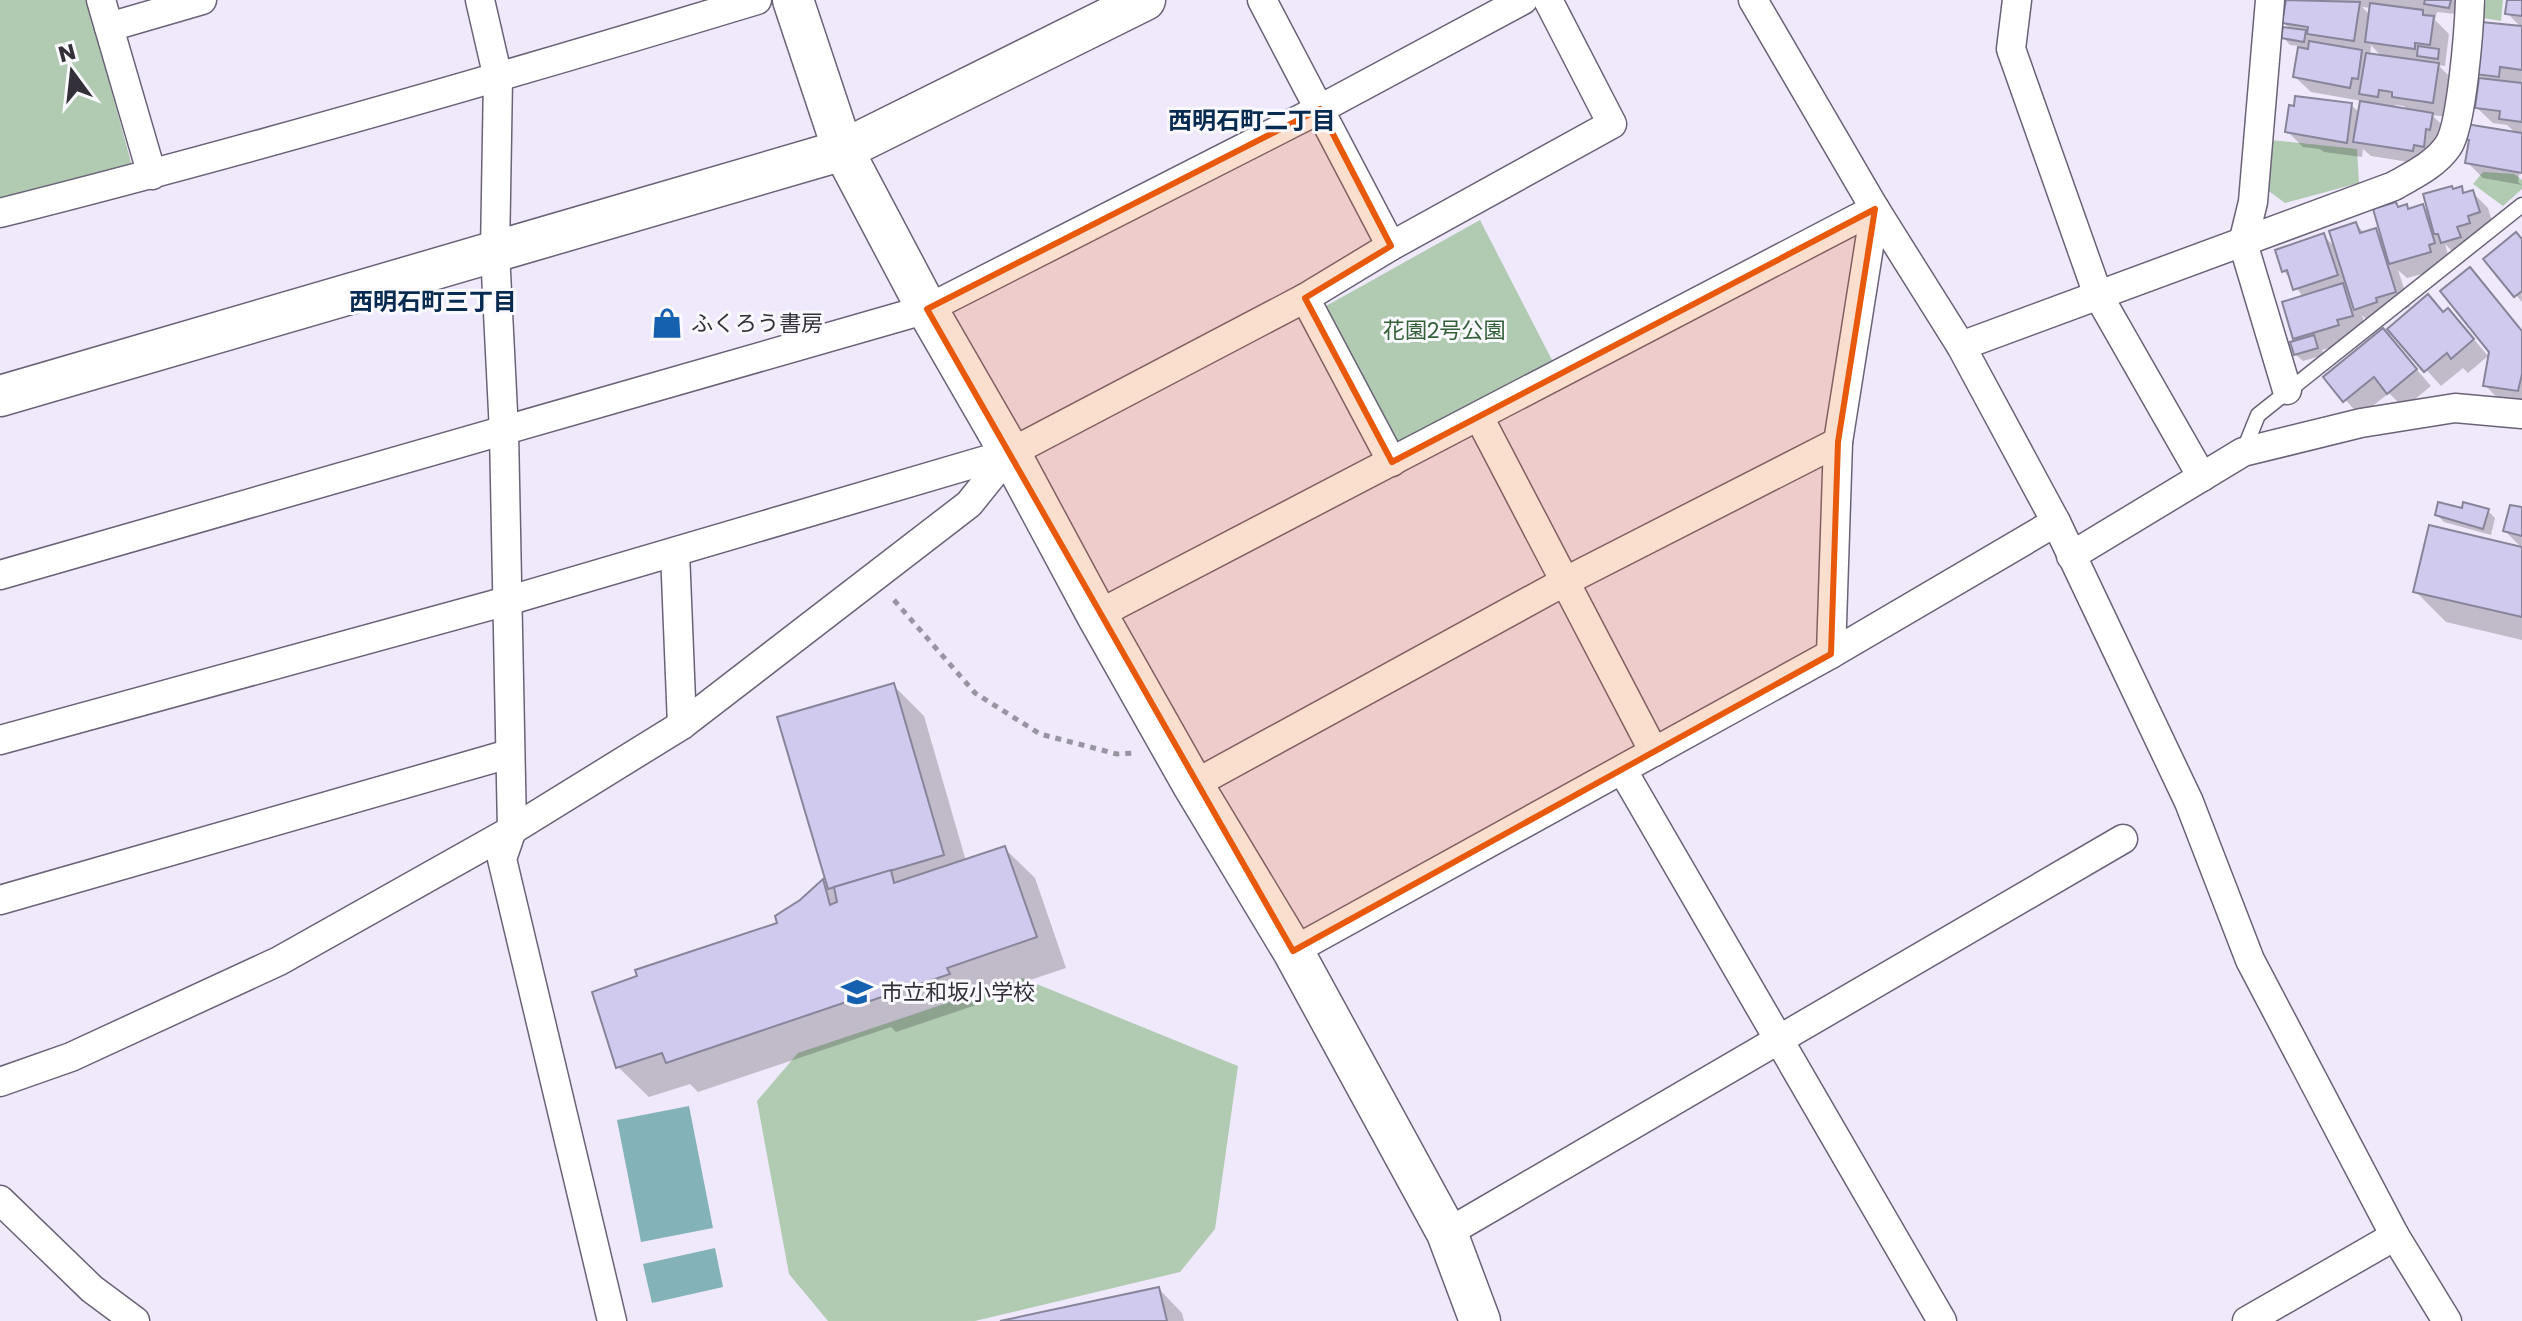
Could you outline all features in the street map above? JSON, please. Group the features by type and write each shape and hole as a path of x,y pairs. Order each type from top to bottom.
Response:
{"street":[{"path":"152,175 105,14 202,0"},
{"path":"480,0 498,78 495,252 504,432 512,830 502,859 612,1321"},
{"path":"0,213 152,175 498,78 757,0"},
{"path":"793,0 843,150 927,309 1010,453 1097,615 1193,785 1293,951 1447,1233 1480,1321"},
{"path":"0,396 843,150 1145,0"},
{"path":"1262,0 1391,246"},
{"path":"0,575 927,309 1320,109 1523,0"},
{"path":"0,740 507,601 1010,453 1305,298 1391,246 1612,124 1548,0"},
{"path":"1753,0 1875,209 1961,346 2056,522 2189,802 2250,960 2395,1236 2447,1321"},
{"path":"2017,0 2011,49 2098,295 2202,477"},
{"path":"2270,0 2253,202 2243,243 2287,390"},
{"path":"1961,346 2394,186 2433,163 2450,144 2461,98 2470,0"},
{"path":"1097,615 1875,209"},
{"path":"1831,654 1838,442 1875,209"},
{"path":"1305,298 1392,462"},
{"path":"2071,556 2243,452 2361,423 2455,408 2522,414"},
{"path":"1479,417 1654,752"},
{"path":"1193,785 1564,582 1838,442"},
{"path":"0,1082 71,1057 279,961 512,830 682,725 969,504 1010,453"},
{"path":"1293,951 1623,771 2056,522"},
{"path":"675,552 682,725"},
{"path":"0,900 509,754"},
{"path":"1623,771 1942,1321"},
{"path":"1447,1233 2123,839"},
{"path":"0,1200 92,1289 135,1321"},
{"path":"2247,1321 2395,1236"}],"lane":[{"path":"2243,452 2258,415 2522,205"}],"path":[{"path":"874,579 975,693 1040,734 1117,754 1146,752 1168,741"}],"highlighted area":[{"path":"1320,109 1391,246 1305,298 1392,462 1875,209 1838,442 1831,654 1293,951 927,309"}],"green space":[{"path":"0,0 87,0 132,166 0,198"},
{"path":"2486,0 2503,0 2501,21 2483,18"},
{"path":"2271,140 2357,149 2359,183 2285,203 2266,189"},
{"path":"2483,172 2514,174 2522,180 2522,189 2503,206 2473,184"},
{"name":"花園2号公園","path":"1480,220 1553,362 1398,442 1326,306"},
{"path":"1022,978 1238,1066 1215,1229 1180,1272 975,1321 828,1321 789,1274 757,1101 798,1053"}],"shaded area":[{"path":"689,1106 713,1228 641,1242 617,1120"},
{"path":"715,1248 723,1287 652,1303 643,1264"}],"building":[{"path":"2286,0 2360,2 2354,41 2307,34 2308,27 2282,23"},
{"path":"2425,0 2451,0 2449,8 2424,4"},
{"path":"2507,0 2522,0 2522,16 2505,14"},
{"path":"2370,3 2423,10 2423,15 2434,16 2430,45 2415,43 2415,49 2365,42"},
{"path":"2481,22 2522,26 2522,70 2500,67 2499,77 2475,74"},
{"path":"2283,27 2306,30 2304,42 2281,38"},
{"path":"2309,41 2362,50 2358,79 2352,78 2350,88 2293,77 2298,47 2308,49"},
{"path":"2418,46 2439,49 2438,59 2417,56"},
{"path":"2366,53 2439,63 2433,103 2392,97 2392,92 2379,90 2378,97 2359,94"},
{"path":"2479,78 2522,83 2522,122 2499,119 2500,111 2475,108"},
{"path":"2295,96 2352,103 2347,143 2285,132 2289,105 2294,106"},
{"path":"2360,101 2433,113 2430,130 2426,129 2424,147 2414,145 2413,151 2353,142"},
{"path":"2466,124 2522,133 2522,173 2465,163 2469,140 2464,139"},
{"path":"2452,186 2453,189 2462,186 2463,193 2473,190 2480,212 2468,216 2470,223 2457,227 2461,237 2441,243 2438,234 2434,234 2423,194"},
{"path":"2396,202 2398,207 2407,204 2408,209 2423,204 2435,243 2429,245 2431,252 2389,264 2373,209"},
{"path":"2356,222 2360,233 2376,228 2396,292 2354,310 2329,231"},
{"path":"2516,232 2522,239 2522,291 2514,297 2483,259"},
{"path":"2324,233 2338,275 2293,290 2287,270 2282,272 2275,250"},
{"path":"2470,267 2522,331 2522,374 2518,391 2483,386 2489,352 2440,291"},
{"path":"2343,283 2353,316 2337,320 2339,325 2293,339 2282,302"},
{"path":"2428,294 2443,312 2448,308 2474,339 2451,359 2447,353 2424,372 2387,329"},
{"path":"2383,328 2417,369 2387,394 2374,377 2343,402 2323,377"},
{"path":"2314,335 2318,348 2294,355 2290,342"},
{"path":"2438,502 2462,508 2463,502 2489,509 2483,529 2435,515"},
{"path":"2510,505 2522,507 2522,536 2503,531"},
{"path":"2429,525 2522,547 2522,617 2413,592"},
{"path":"894,683 944,855 828,889 777,717"},
{"path":"1005,846 1037,937 947,968 950,974 864,1003 861,997 666,1063 662,1053 616,1068 592,992 637,976 635,970 777,923 775,916 800,900 823,879 830,905 837,902 834,887 891,870 894,883"},
{"path":"1159,1287 1167,1321 1000,1321"}],"place":[{"name":"ふくろう書房","path":"667,323"},
{"name":"市立和坂小学校","path":"857,992"}],"district":[{"name":"西明石町二丁目","path":"1252,120"},
{"name":"西明石町三丁目","path":"433,301"}]}
